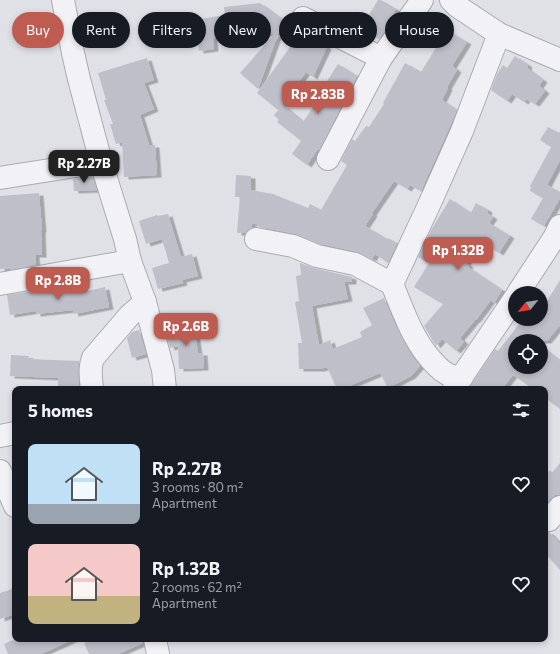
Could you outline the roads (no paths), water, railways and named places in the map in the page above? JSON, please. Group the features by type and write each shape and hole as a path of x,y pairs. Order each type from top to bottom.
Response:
{"street":[{"path":"64,0 79,80 130,261 145,302 163,370 165,386"},
{"path":"328,159 381,58 422,0"},
{"path":"452,0 461,8 499,34 560,60"},
{"path":"392,284 462,131 499,34"},
{"path":"362,48 381,58"},
{"path":"0,178 101,162"},
{"path":"523,286 554,238 560,226"},
{"path":"256,239 293,246 317,256 354,264 392,284 408,322 422,348 431,360 442,370 452,376 458,383 508,308"},
{"path":"0,284 130,261"},
{"path":"92,386 91,369 94,358 130,315 145,302"},
{"path":"0,436 12,434"},
{"path":"0,471 12,499"},
{"path":"156,642 158,654"}]}
